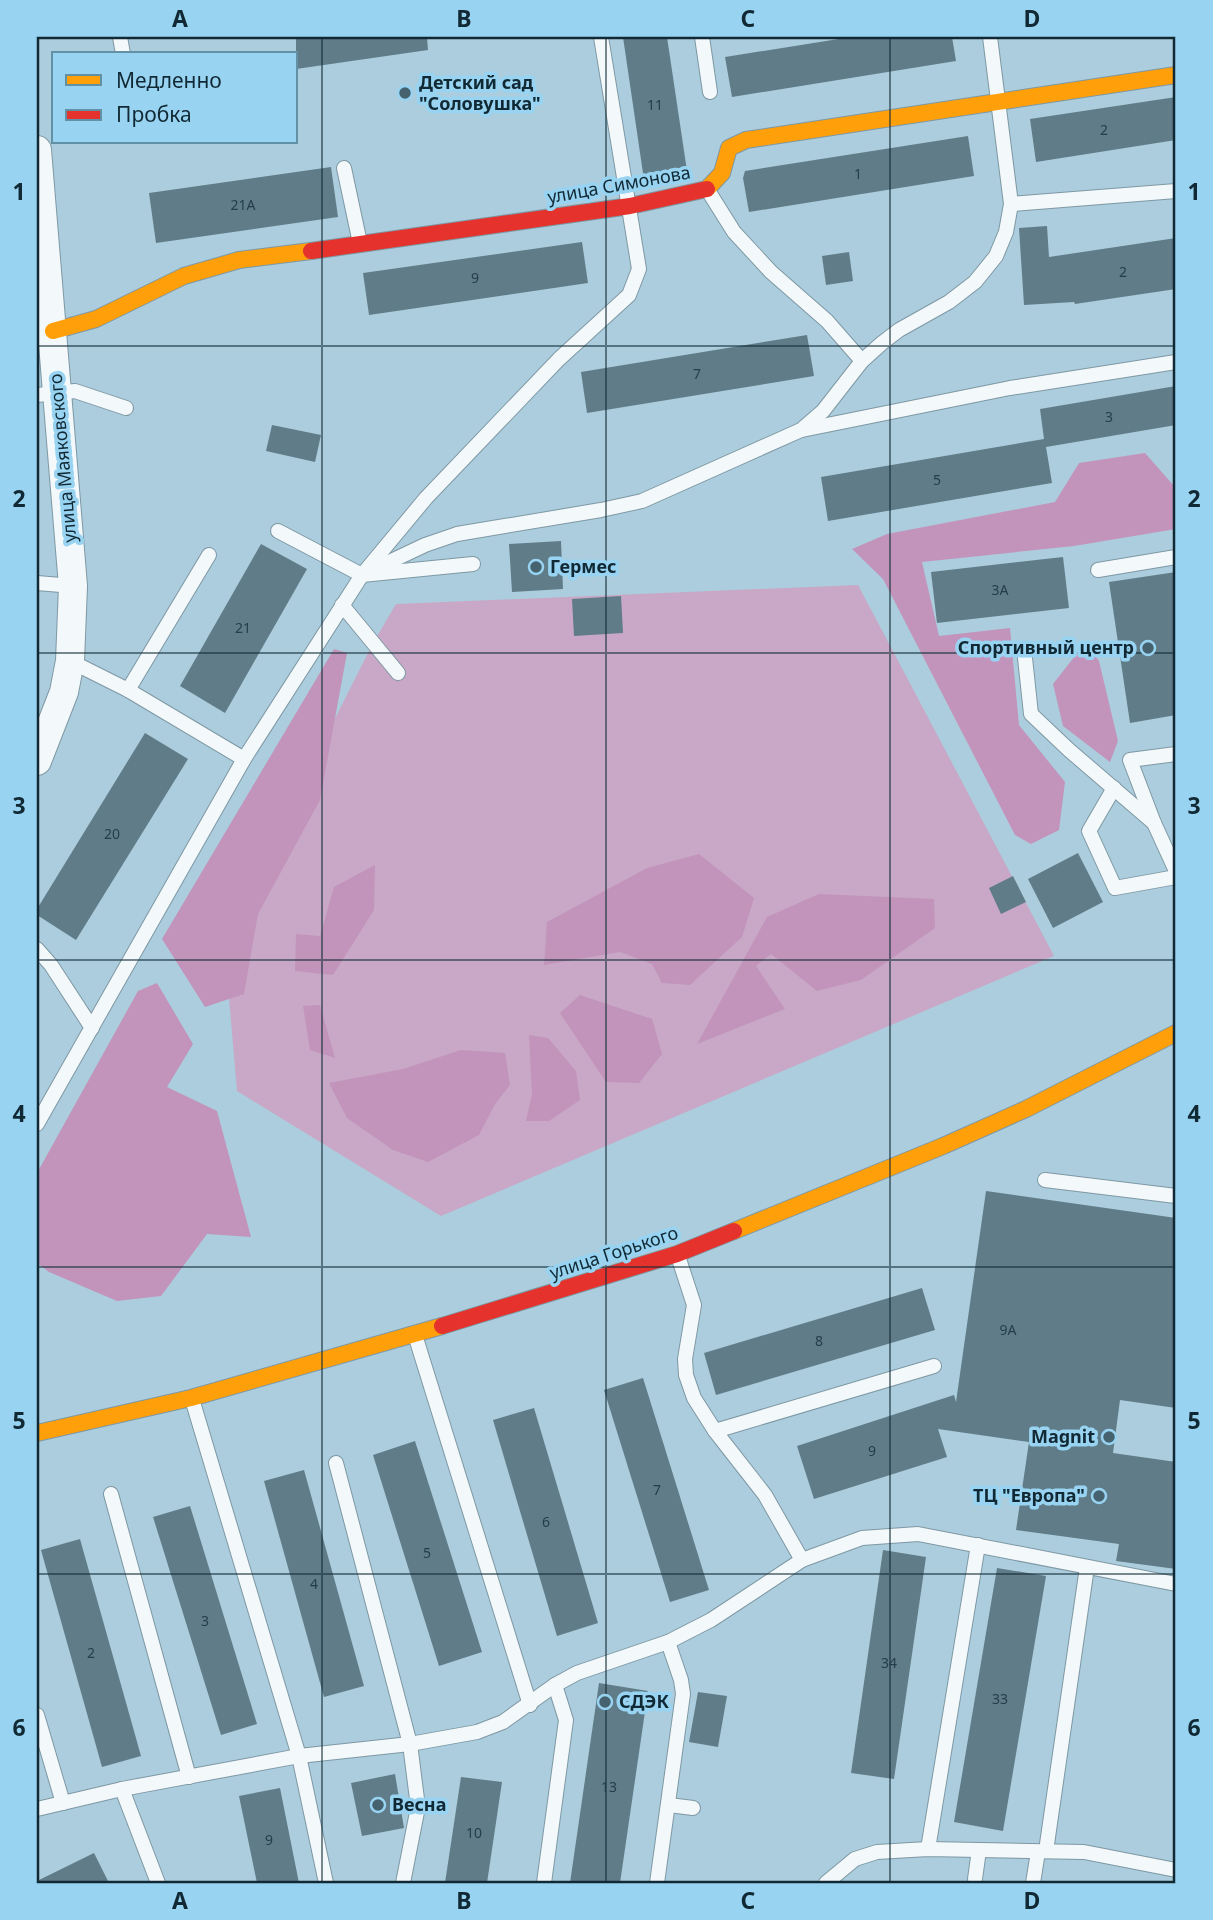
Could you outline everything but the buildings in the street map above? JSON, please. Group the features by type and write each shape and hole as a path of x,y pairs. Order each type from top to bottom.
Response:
{"street":[{"name":"улица Симонова","path":"53,331 96,319 184,276 239,260 630,206 707,189 722,173 729,148 746,140 1176,75"},
{"name":"улица Маяковского","path":"37,150 53,331 47,394 73,586 70,661 64,692 37,761"},
{"name":"улица Горького","path":"37,1433 191,1398 523,1303 677,1254 1027,1110 1176,1033"}],"lane":[{"path":"37,1124 244,759 362,575 426,498 559,359 629,295 639,269 601,37"},
{"path":"702,37 710,93"},
{"path":"801,430 823,411 862,361 899,330 948,302 975,282 996,256 1006,232 1011,204 990,37"},
{"path":"344,168 361,245"},
{"path":"707,189 734,232 771,272 827,321 862,361"},
{"path":"1011,204 1176,191"},
{"path":"131,302 147,316"},
{"path":"362,575 408,552 457,534 642,501 801,430 1010,388 1176,362"},
{"path":"47,394 75,391 125,408"},
{"path":"278,531 362,575 473,564"},
{"path":"128,690 209,555"},
{"path":"1098,570 1176,557"},
{"path":"37,583 73,586"},
{"path":"342,606 398,673"},
{"path":"1026,658 1031,714 1154,822"},
{"path":"70,661 128,690 244,759"},
{"path":"1176,754 1130,760 1176,871"},
{"path":"1114,788 1089,831 1115,888 1176,877"},
{"path":"37,949 51,965 92,1028"},
{"path":"1045,1180 1176,1196"},
{"path":"677,1254 694,1305 685,1359 686,1375 694,1398 715,1432 765,1495 802,1560"},
{"path":"415,1333 530,1705"},
{"path":"715,1432 934,1366"},
{"path":"191,1398 299,1756 326,1883"},
{"path":"336,1462 410,1744 418,1807 403,1883"},
{"path":"111,1494 189,1777"},
{"path":"37,1809 122,1789 299,1756 410,1744 477,1732 503,1722 555,1685 577,1674 668,1642 711,1620 802,1560 862,1538 918,1534 1176,1584"},
{"path":"928,1849 978,1545"},
{"path":"1033,1883 1042,1851 1087,1567"},
{"path":"657,1883 682,1694 681,1680 668,1642"},
{"path":"544,1883 566,1720 555,1685"},
{"path":"37,1715 63,1803"},
{"path":"122,1789 158,1883"},
{"path":"669,1805 693,1808"},
{"path":"826,1883 855,1859 877,1852 928,1849 1084,1852 1176,1870"},
{"path":"975,1879 979,1850"}],"shaded area":[{"path":"1145,453 1175,487 1176,529 1074,546 922,562 939,636 1010,628 1019,725 1065,782 1059,830 1031,844 1015,835 883,579 852,549 887,534 1055,502 1079,463"},
{"path":"858,585 1054,956 441,1216 237,1091 224,939 373,643 396,604"},
{"path":"1086,642 1099,661 1118,741 1110,762 1063,726 1053,684"},
{"path":"334,649 347,653 320,800 258,914 244,994 205,1007 162,939"},
{"path":"699,854 754,898 742,937 690,985 662,983 652,964 620,952 544,965 547,922 647,868"},
{"path":"375,865 374,910 333,975 295,971 296,934 320,936 334,887"},
{"path":"819,894 934,899 935,928 861,980 817,991 771,954 756,966 785,1009 697,1044 767,917"},
{"path":"157,983 193,1044 167,1087 217,1111 251,1237 207,1234 161,1296 117,1301 49,1272 37,1263 37,1173 138,991"},
{"path":"580,995 652,1019 662,1054 639,1083 606,1082 560,1013"},
{"path":"320,1005 335,1058 310,1050 303,1006"},
{"path":"529,1035 548,1038 576,1071 580,1100 549,1121 526,1121 532,1094"},
{"path":"461,1050 505,1053 510,1085 495,1104 479,1135 428,1162 393,1150 347,1118 329,1083 403,1069"}],"traffic: slow":[{"path":"707,189 722,173 729,148 746,140 1176,75"},
{"path":"53,331 96,319 184,276 239,260 311,251"},
{"path":"734,1231 943,1146 1026,1109 1176,1033"},
{"path":"37,1433 191,1398 442,1326"}],"traffic: jam":[{"path":"311,251 630,206 707,189"},
{"path":"442,1326 677,1254 734,1231"}],"place":[{"name":"Детский сад \"Соловушка\"","path":"405,93"},
{"name":"Гермес","path":"536,567"},
{"name":"Спортивный центр","path":"1148,648"},
{"name":"Magnit","path":"1109,1437"},
{"name":"ТЦ \"Европа\"","path":"1099,1496"},
{"name":"СДЭК","path":"605,1702"},
{"name":"Весна","path":"378,1805"}]}
